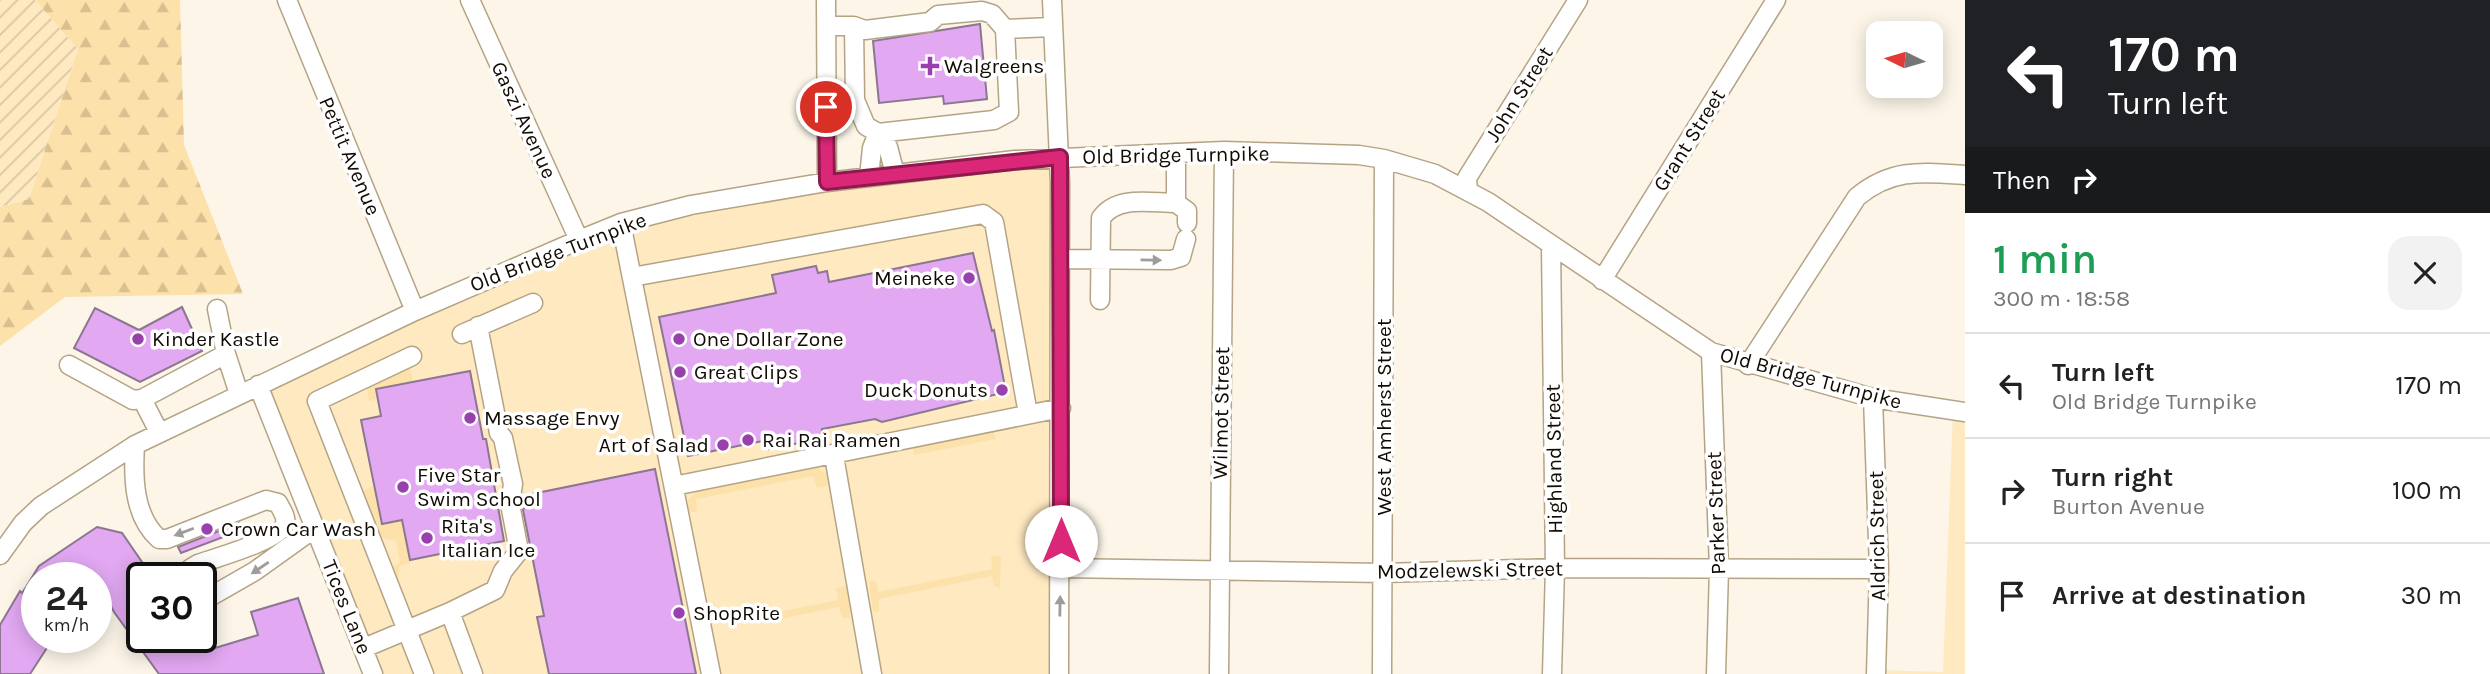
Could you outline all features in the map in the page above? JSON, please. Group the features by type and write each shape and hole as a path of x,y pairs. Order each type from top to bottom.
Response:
{"street":[{"name":"Pettit Avenue","path":"287,0 415,311"},
{"name":"Gaszi Avenue","path":"470,0 579,240"},
{"path":"826,0 827,182"},
{"path":"1052,0 1060,157 1059,674"},
{"name":"John Street","path":"1468,191 1467,178 1578,0"},
{"name":"Grant Street","path":"1602,279 1776,0"},
{"path":"826,26 853,26 873,17 928,10 938,15 982,11 992,14 1005,29 1010,100 1009,112 1004,118 878,133"},
{"path":"853,26 855,100 866,126 878,133 888,146 895,174"},
{"path":"1005,29 1054,27"},
{"path":"869,177 872,148 878,133"},
{"name":"Old Bridge Turnpike","path":"0,555 23,523 41,506 159,432 415,311 621,223 691,205 827,182 1060,157 1224,151 1359,155 1384,159 1435,174 1468,191 1712,352 1748,365 1873,398 1965,412"},
{"name":"Wilmot Street","path":"1219,674 1224,151"},
{"path":"1176,153 1176,203"},
{"name":"West Amherst Street","path":"1382,674 1384,159"},
{"path":"1748,365 1857,197 1878,180 1923,172 1965,174"},
{"path":"1060,259 1100,259 1171,260 1181,257 1187,231 1187,211 1176,203 1120,203 1108,207 1101,218 1100,259 1100,300"},
{"path":"632,277 983,214 995,222 1028,414"},
{"path":"621,223 711,674"},
{"name":"Highland Street","path":"1551,245 1555,568 1552,674"},
{"path":"364,648 495,590 503,571 519,551 510,506 513,484 503,438 499,433 470,330 533,303"},
{"path":"217,309 226,354 239,394"},
{"name":"Parker Street","path":"1712,352 1719,569 1716,674"},
{"path":"69,365 133,400 142,399 226,354"},
{"path":"412,356 317,401 424,674"},
{"name":"Tices Lane","path":"258,385 373,674"},
{"name":"Aldrich Street","path":"1873,398 1879,569 1876,674"},
{"path":"142,399 159,432"},
{"path":"674,486 834,456 1061,408"},
{"path":"135,445 136,491 142,517 159,538 167,539 267,500 278,503 285,521 282,529 253,545 204,562"},
{"path":"834,456 872,674"},
{"path":"217,593 255,571 315,528"},
{"name":"Modzelewski Street","path":"1061,568 1384,573 1555,568 1879,569"},
{"path":"450,612 473,674"}],"shaded area":[{"path":"0,0 35,0 78,49 29,199 0,207"},
{"path":"1060,157 1059,674 373,674 258,385 415,311 691,205"},
{"path":"1953,411 1965,412 1965,674 1876,674 1876,670 1943,672"}],"green space":[{"path":"35,0 180,0 184,145 243,294 65,297 0,346 0,207 29,199 78,49"},
{"path":"410,368 413,382 376,389 378,400 369,401 367,387"},
{"path":"994,432 996,439 914,455 913,448"},
{"path":"818,468 826,474 826,486 817,488 813,476 696,499 697,512 689,512 688,500 696,491"},
{"path":"374,486 382,524 402,520 410,563 399,566 399,580 395,578 393,567 400,562 396,541 378,537 361,491"},
{"path":"991,557 1001,557 1000,588 994,586 992,576 879,599 879,612 873,611 869,583 872,580 876,582 878,592 992,569"},
{"path":"849,587 850,618 842,618 839,607 751,625 750,618 838,600 836,588"}],"building":[{"name":"Walgreens","path":"980,24 987,99 944,104 943,96 879,103 873,41"},
{"path":"973,253 992,331 994,330 1006,392 882,422 875,419 822,429 824,438 769,449 768,440 688,456 659,317 776,293 772,275 816,266 818,273 827,271 829,282"},
{"name":"Kinder Kastle","path":"182,307 202,351 140,382 74,348 95,308 139,330"},
{"path":"470,371 483,439 486,439 504,541 410,560 402,520 382,524 361,420 381,416 376,389"},
{"path":"655,469 696,674 549,674 537,617 544,616 523,510 532,494"},
{"path":"239,523 242,530 181,553 178,547"},
{"path":"97,527 122,533 142,562 126,562 126,629 112,608 112,562 45,562"},
{"path":"20,591 21,653 44,653 30,674 0,674 0,625"},
{"path":"298,598 324,674 159,674 144,653 217,653 217,647 258,635 251,612"}],"place":[{"name":"Walgreens","path":"930,66"},
{"name":"Meineke","path":"969,278"},
{"name":"Kinder Kastle","path":"138,339"},
{"name":"One Dollar Zone","path":"679,339"},
{"name":"Great Clips","path":"680,372"},
{"name":"Duck Donuts","path":"1002,390"},
{"name":"Massage Envy","path":"470,418"},
{"name":"Rai Rai Ramen","path":"748,440"},
{"name":"Art of Salad","path":"723,445"},
{"name":"Five Star Swim School","path":"403,487"},
{"name":"Crown Car Wash","path":"207,529"},
{"name":"Rita's Italian Ice","path":"427,538"},
{"name":"ShopRite","path":"679,613"}],"route":[{"path":"826,107 827,182 1060,157 1061,541"}]}
